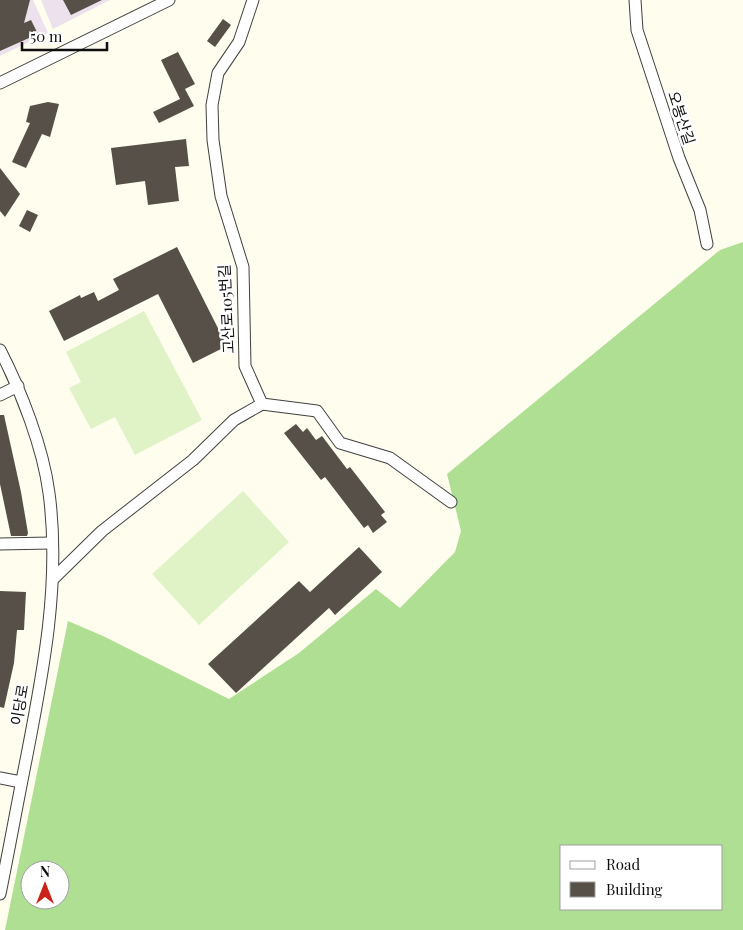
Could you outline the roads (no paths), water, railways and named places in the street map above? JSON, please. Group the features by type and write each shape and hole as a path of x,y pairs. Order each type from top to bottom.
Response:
{"street":[{"path":"0,83 170,0"},
{"name":"고산로105번길","path":"254,0 239,42 218,73 212,105 213,140 221,196 242,267 245,366 262,404"},
{"name":"오봉산길","path":"634,0 637,30 679,158 700,210 707,244"},
{"name":"이당로","path":"0,350 18,386 36,441 49,492 53,579 43,664 0,894"},
{"path":"0,395 18,386"},
{"path":"53,579 102,531 193,460 234,420 262,404 317,411 340,443 390,458 451,502"},
{"path":"0,544 52,543"},
{"path":"0,778 21,782"}]}
